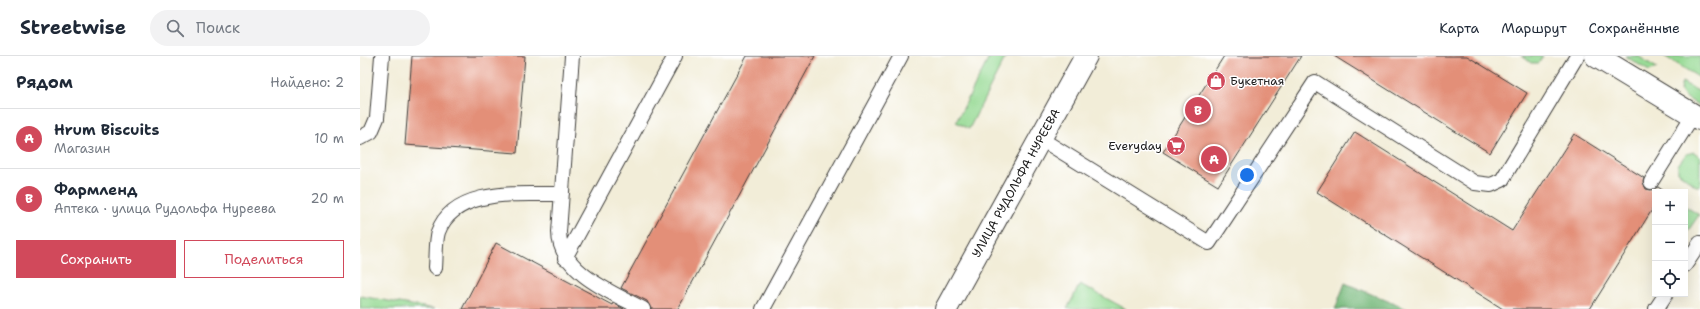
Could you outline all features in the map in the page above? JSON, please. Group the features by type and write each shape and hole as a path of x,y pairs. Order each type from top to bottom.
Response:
{"street":[{"name":"УЛИЦА РУДОЛЬФА НУРЕЕВА","path":"946,309 1086,56"},
{"path":"1596,56 1697,117"}],"lane":[{"path":"360,138 371,132 375,126 382,56"},
{"path":"572,56 559,239 565,258 600,286 643,309"},
{"path":"565,258 675,56"},
{"path":"763,309 901,56"},
{"path":"1041,139 1209,243 1315,82 1475,183 1491,185 1502,180 1577,56"},
{"path":"1652,182 1697,117"},
{"path":"435,268 438,232 444,221 461,205 473,199 492,196 562,194"},
{"path":"1688,261 1700,243"},
{"path":"1656,309 1664,297"}],"green space":[{"path":"990,56 1006,56 969,129 956,122"},
{"path":"1522,56 1543,56 1538,63 1531,63"},
{"path":"1625,56 1638,56 1657,68 1649,71"},
{"path":"1664,56 1700,56 1700,78"},
{"path":"1682,82 1700,92 1700,106 1685,97 1680,90"},
{"path":"1694,152 1700,157 1700,186 1696,186 1678,172 1678,165 1686,154"},
{"path":"1688,208 1699,215 1688,231"},
{"path":"1345,283 1407,309 1335,309"},
{"path":"1080,284 1126,309 1067,309"},
{"path":"360,296 434,309 360,309"}],"building":[{"path":"412,56 525,56 517,153 405,145"},
{"path":"747,56 815,56 678,309 651,309 647,301 621,288"},
{"path":"1224,56 1301,56 1218,186 1163,152"},
{"path":"1334,56 1467,56 1527,93 1490,153"},
{"path":"1355,132 1512,231 1574,134 1644,178 1643,182 1646,189 1652,190 1652,210 1590,309 1503,309 1317,192"},
{"path":"496,243 612,305 613,303 624,309 462,309"}],"place":[{"name":"Букетная","path":"1216,81"},
{"name":"Фармленд","path":"1198,110"},
{"name":"Everyday","path":"1176,146"},
{"name":"Hrum Biscuits","path":"1214,159"}]}
